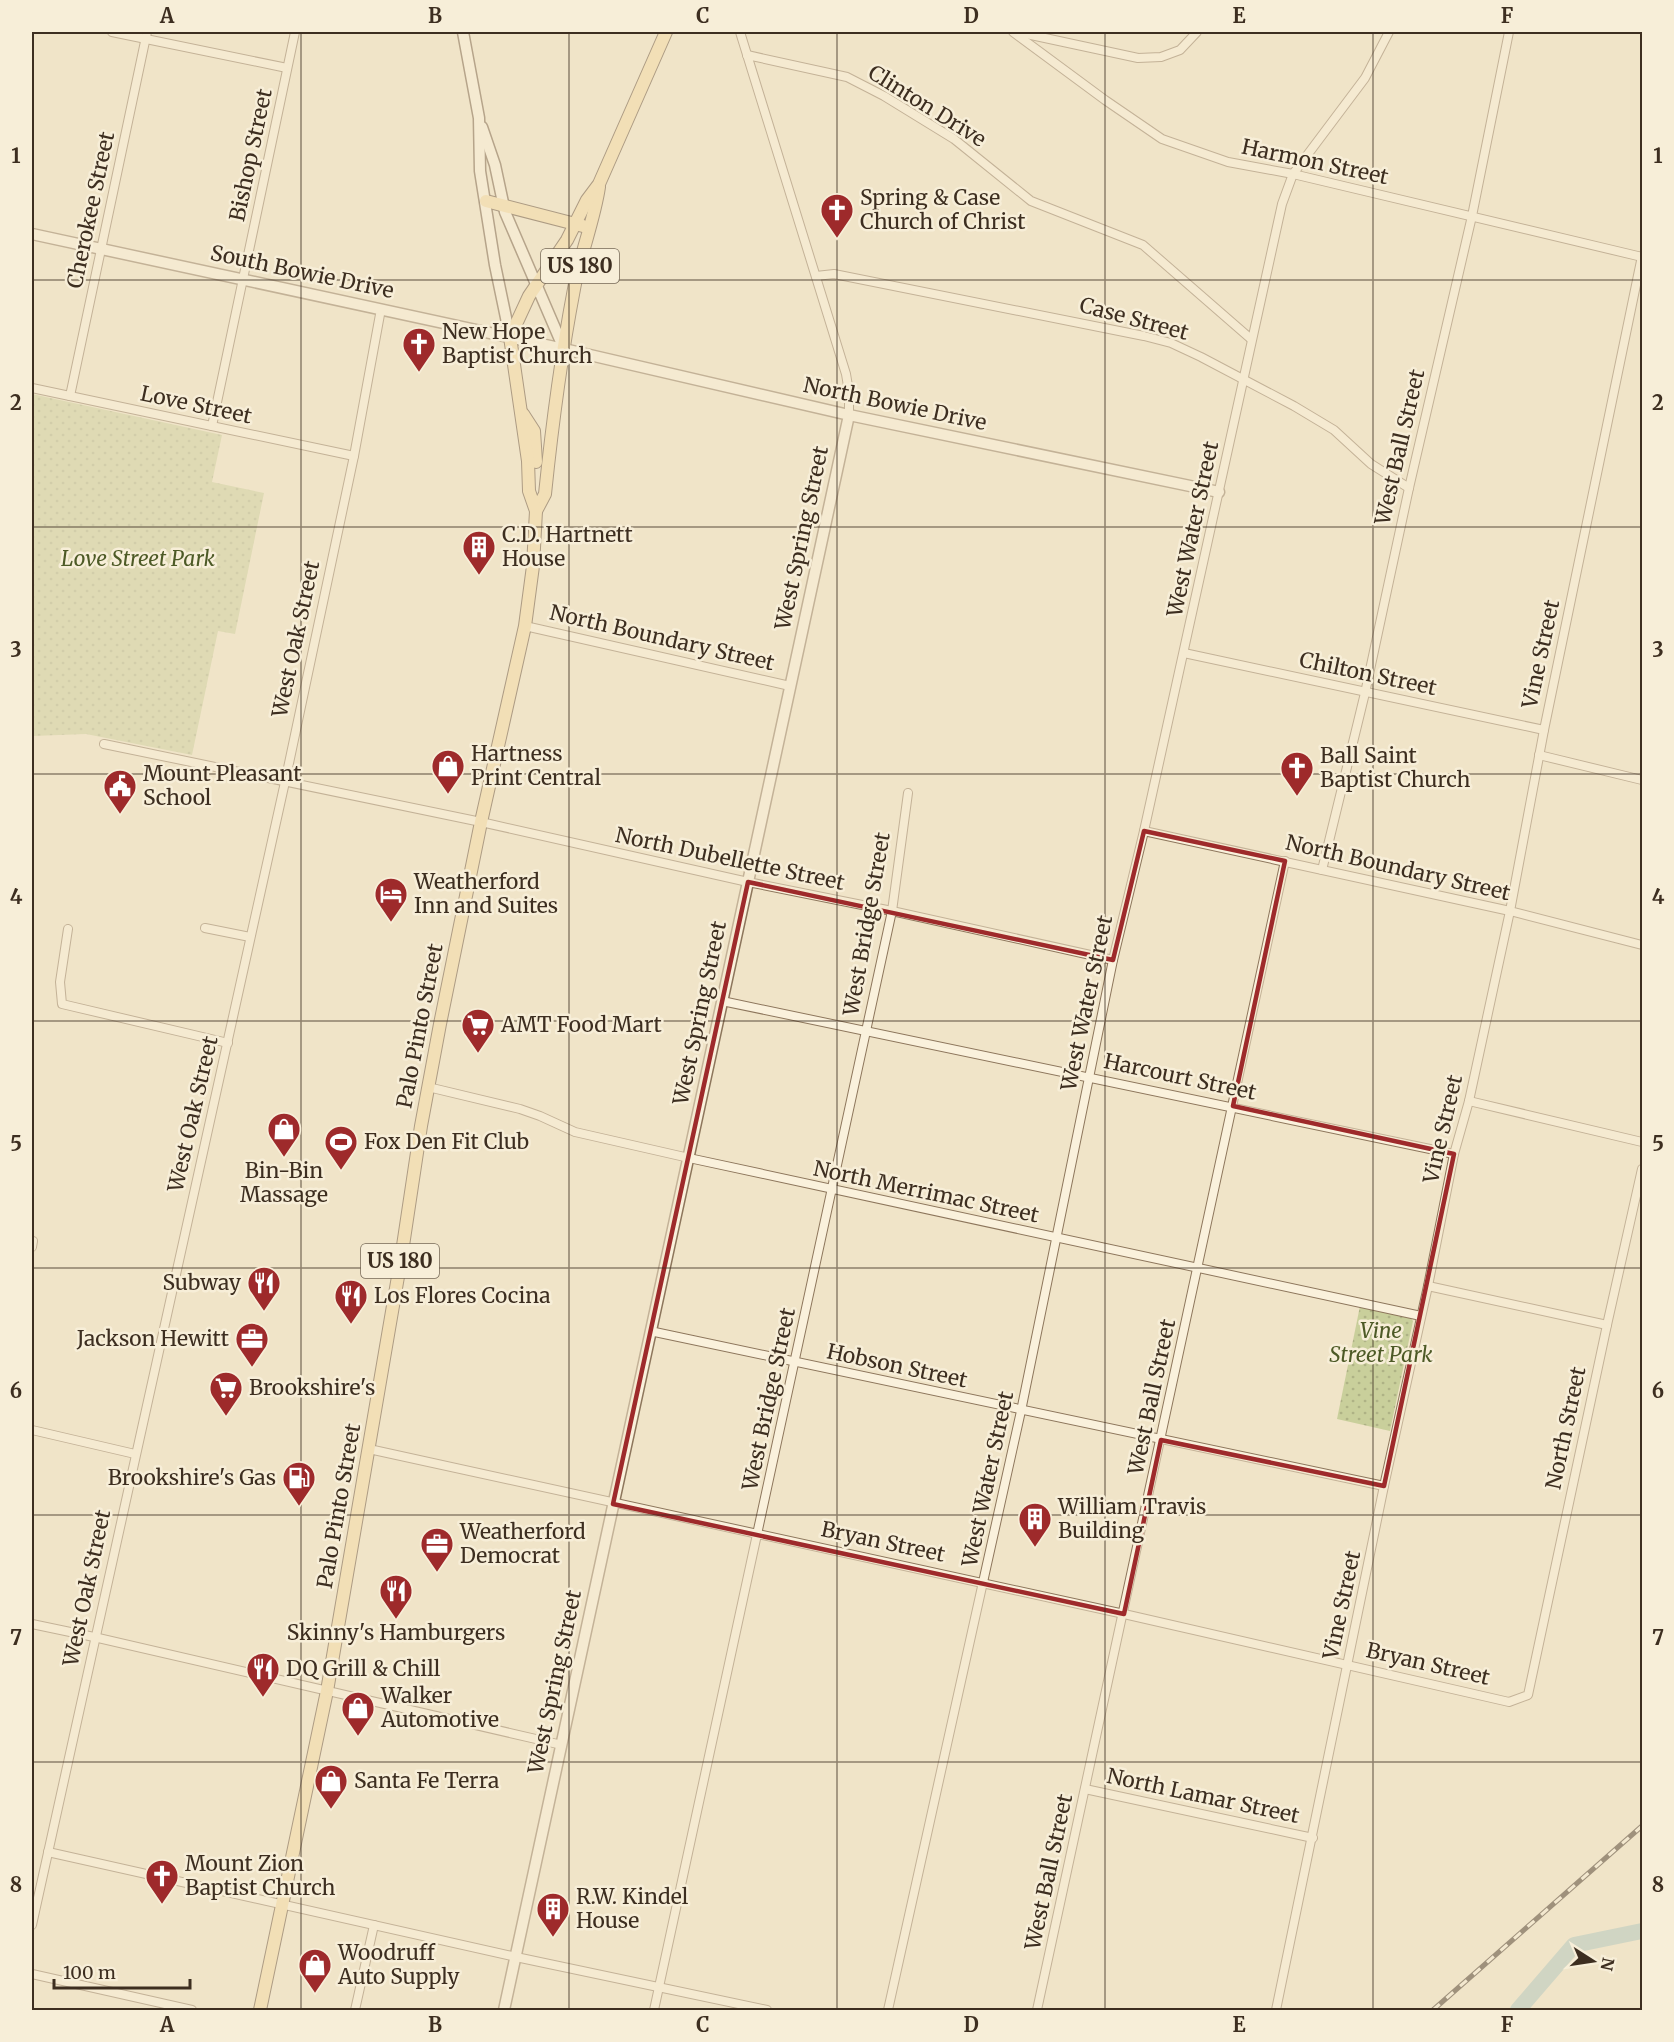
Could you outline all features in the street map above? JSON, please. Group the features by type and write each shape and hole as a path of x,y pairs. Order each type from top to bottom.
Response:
{"main road":[{"name":"US 180","path":"510,337 529,296 599,184 666,32"},
{"name":"Palo Pinto Street","path":"260,2010 327,1691 428,1088 481,822 525,626 536,511 529,491 564,349 574,287 596,204 599,184"},
{"path":"486,201 589,227"},
{"path":"574,287 573,261 579,234 576,224"},
{"name":"Palo Pinto Street","path":"510,337 521,411 545,494 536,511"}],"street":[{"path":"112,32 147,35 287,68"},
{"name":"Bishop Street","path":"212,426 295,32"},
{"path":"463,32 478,118 480,171 495,265 510,337"},
{"name":"West Spring Street","path":"504,2010 849,415 846,374 740,32"},
{"path":"1015,32 1138,58 1161,57 1180,50 1197,32"},
{"name":"Harmon Street","path":"1015,32 1105,100 1162,139 1228,162 1293,174 1642,256"},
{"name":"West Water Street","path":"888,2010 1021,1411 1113,960 1184,653 1282,204 1293,174 1365,78 1389,32"},
{"name":"West Ball Street","path":"1322,870 1365,693 1409,488 1472,216 1509,32"},
{"name":"Cherokee Street","path":"70,396 147,35"},
{"name":"Clinton Drive","path":"747,55 847,77 884,96 954,139 1031,201 1143,245 1251,339"},
{"path":"478,118 495,165 514,235 564,349"},
{"name":"South Bowie Drive","path":"32,234 564,349"},
{"name":"Vine Street","path":"1276,2010 1454,1154 1469,1101 1510,911 1544,730 1642,256"},
{"name":"Case Street","path":"816,276 834,274 1171,343 1294,406 1334,430 1371,464 1409,488"},
{"name":"West Oak Street","path":"32,1925 285,782 354,456 381,309"},
{"name":"North Bowie Drive","path":"564,349 849,415 1219,492"},
{"name":"Love Street","path":"32,388 354,456"},
{"name":"North Boundary Street","path":"525,626 790,686"},
{"name":"Chilton Street","path":"1184,653 1544,730"},
{"name":"North Dubellette Street","path":"104,744 481,822 1113,960"},
{"path":"1539,755 1642,780"},
{"name":"West Bridge Street","path":"654,2010 892,911 908,793"},
{"name":"North Boundary Street","path":"1144,831 1510,911 1642,945"},
{"name":"West Ball Street","path":"1037,2010 1285,861"},
{"path":"205,928 250,937"},
{"path":"68,929 60,982 62,1004 228,1043"},
{"name":"Harcourt Street","path":"722,1001 1454,1154"},
{"name":"North Merrimac Street","path":"428,1088 520,1109 575,1132 833,1190 1421,1316"},
{"path":"1469,1101 1642,1142"},
{"name":"North Street","path":"1528,1695 1642,1169"},
{"path":"1428,1286 1607,1325"},
{"name":"Hobson Street","path":"650,1330 1021,1411 1384,1486"},
{"path":"32,1431 135,1454"},
{"name":"Bryan Street","path":"369,1449 1124,1614 1509,1702 1528,1695"},
{"path":"32,1624 562,1745"},
{"name":"North Lamar Street","path":"1085,1789 1312,1838"},
{"path":"48,1852 516,1957 767,2010"},
{"path":"355,2010 374,1925"},
{"path":"32,1974 192,2010"}],"highlighted area":[{"path":"1144,831 1285,861 1233,1106 1454,1154 1384,1486 1161,1440 1124,1614 613,1504 748,882 1113,960"}],"green space":[{"name":"Love Street Park","path":"32,394 222,435 212,482 264,493 235,634 218,631 192,755 86,734 32,736"},
{"name":"Vine Street Park","path":"1360,1306 1410,1317 1413,1321 1390,1431 1337,1419"}],"waterway":[{"path":"1518,2010 1574,1945 1642,1931"}],"railway":[{"path":"1433,2010 1642,1826"}],"place":[{"name":"Spring & Case Church of Christ","path":"837,239"},
{"name":"New Hope Baptist Church","path":"419,373"},
{"name":"C.D. Hartnett House","path":"479,576"},
{"name":"Hartness Print Central","path":"448,795"},
{"name":"Ball Saint Baptist Church","path":"1297,797"},
{"name":"Mount Pleasant School","path":"120,815"},
{"name":"Weatherford Inn and Suites","path":"391,923"},
{"name":"AMT Food Mart","path":"478,1054"},
{"name":"Bin-Bin Massage","path":"284,1158"},
{"name":"Fox Den Fit Club","path":"341,1171"},
{"name":"Subway","path":"264,1312"},
{"name":"Los Flores Cocina","path":"351,1325"},
{"name":"Jackson Hewitt","path":"252,1368"},
{"name":"Brookshire's","path":"226,1417"},
{"name":"Brookshire's Gas","path":"299,1507"},
{"name":"William Travis Building","path":"1035,1548"},
{"name":"Weatherford Democrat","path":"437,1573"},
{"name":"Skinny's Hamburgers","path":"396,1620"},
{"name":"DQ Grill & Chill","path":"263,1698"},
{"name":"Walker Automotive","path":"358,1737"},
{"name":"Santa Fe Terra","path":"331,1810"},
{"name":"Mount Zion Baptist Church","path":"162,1905"},
{"name":"R.W. Kindel House","path":"553,1938"},
{"name":"Woodruff Auto Supply","path":"315,1994"}]}
